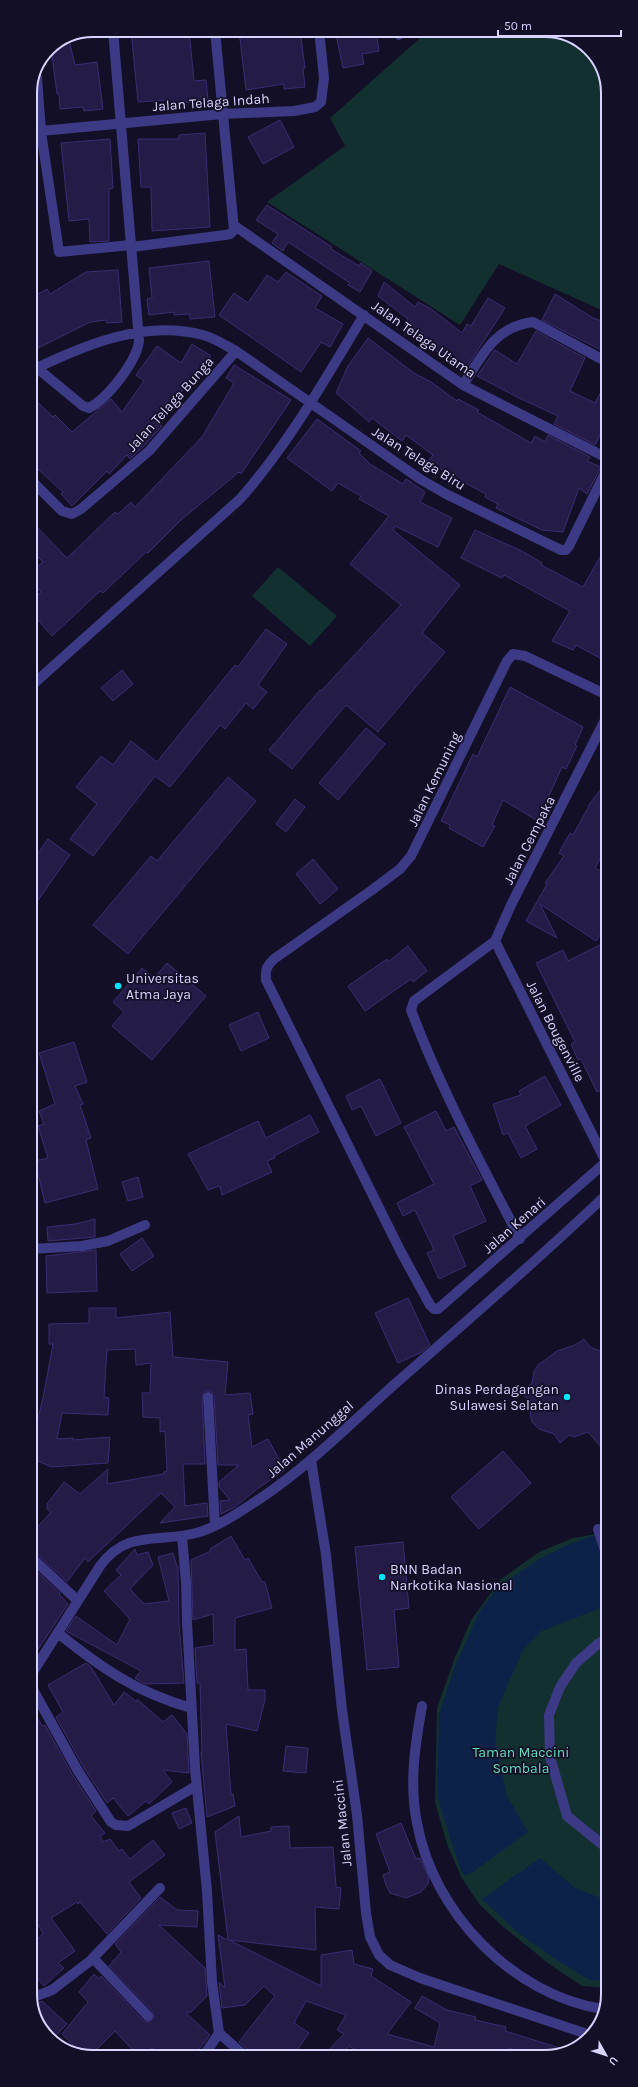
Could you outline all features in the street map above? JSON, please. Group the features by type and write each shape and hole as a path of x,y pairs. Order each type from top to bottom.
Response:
{"street":[{"path":"37,372 83,406 89,408 100,401 131,364 139,350 122,124 114,37"},
{"path":"38,86 41,132 59,252 131,246 230,234 235,226 222,114 216,37"},
{"name":"Jalan Telaga Indah","path":"37,132 222,114 294,111 315,107 321,102 324,78 320,37"},
{"name":"Jalan Telaga Utama","path":"235,226 364,315 463,386 601,455"},
{"path":"37,681 235,504 252,485 310,403 364,315"},
{"path":"463,386 488,345 511,329 525,323 533,322 601,359"},
{"name":"Jalan Telaga Biru","path":"37,368 72,351 101,341 138,332 184,331 205,336 236,351 439,490 561,550 566,550 569,546 601,481"},
{"name":"Jalan Telaga Bunga","path":"37,485 62,511 72,514 81,509 149,451 236,351"},
{"name":"Jalan Kemuning","path":"438,1309 430,1305 401,1252 266,980 265,972 267,965 274,959 400,869 411,856 507,661 513,654 525,656 601,693"},
{"name":"Jalan Cempaka","path":"495,941 511,905 601,728"},
{"path":"495,941 414,1001 411,1010 430,1060 450,1104 520,1239"},
{"name":"Jalan Bougenville","path":"495,941 601,1150"},
{"name":"Jalan Kenari","path":"438,1309 601,1167"},
{"name":"Jalan Manunggal","path":"37,1666 59,1634 100,1566 113,1551 127,1543 143,1539 182,1536 215,1526 268,1493 311,1460 510,1285 601,1200"},
{"path":"37,1248 82,1246 108,1241 145,1225"},
{"path":"208,1397 215,1526"},
{"name":"Jalan Maccini","path":"311,1460 326,1555 342,1710 357,1815 366,1913 370,1937 379,1955 390,1965 420,1978 584,2033"},
{"path":"599,1531 601,1537"},
{"path":"182,1536 186,1582 196,1786 207,1891 212,1982 219,2033 238,2050"},
{"path":"37,1563 78,1601"},
{"path":"59,1634 127,1683 168,1701 191,1708"},
{"path":"601,1642 576,1663 560,1687 549,1715 550,1757 567,1816 601,1843"},
{"path":"37,1697 78,1770 111,1822 128,1826 196,1786"},
{"path":"422,1706 414,1766 414,1805 421,1841 431,1870 443,1894 478,1939 510,1968 540,1988 556,1996 574,2003 599,2008"},
{"path":"37,1996 52,1990 93,1958 160,1888"},
{"path":"93,1958 148,2016"},
{"path":"207,2050 219,2033"}],"green space":[{"path":"421,37 548,37 566,41 582,51 593,65 598,75 601,93 601,310 499,264 460,325 267,202 345,146 330,118"},
{"path":"278,567 337,616 310,646 252,596"},
{"name":"Taman Maccini Sombala","path":"601,1533 601,1987 582,1986 549,1964 500,1924 479,1904 461,1877 447,1844 435,1802 437,1708 454,1660 471,1620 500,1580 539,1552 573,1538"}],"water":[{"path":"596,1535 601,1553 601,1608 542,1631 523,1650 498,1707 495,1739 507,1796 528,1832 470,1874 464,1875 451,1841 437,1795 439,1715 454,1669 479,1613 498,1587 539,1559 572,1543"},
{"path":"540,1858 575,1888 601,1898 601,1981 590,1980 558,1961 517,1932 482,1899"}],"building":[{"path":"132,37 190,37 194,81 206,80 208,100 169,105 169,100 138,102"},
{"path":"240,37 301,37 305,68 303,69 305,87 284,89 284,84 246,90"},
{"path":"336,37 377,37 379,51 362,54 364,64 343,68"},
{"path":"70,42 75,65 97,62 103,109 84,111 83,107 60,109 59,94 57,94 52,56"},
{"path":"280,120 294,147 263,164 248,137"},
{"path":"205,133 210,227 152,231 151,187 141,187 138,139 179,139 179,135"},
{"path":"110,139 113,188 109,189 109,241 90,242 89,219 69,221 61,143"},
{"path":"267,205 332,247 331,249 359,266 361,263 372,271 360,292 348,285 350,283 288,242 283,251 272,243 278,234 256,220"},
{"path":"209,261 215,317 190,319 190,314 174,315 174,312 149,315 147,299 152,298 149,268"},
{"path":"118,270 122,322 107,323 106,320 90,322 37,348 37,294 47,289 50,294 86,272"},
{"path":"286,272 322,296 315,308 343,324 330,347 321,342 301,372 219,315 234,293 248,303 267,275 278,282"},
{"path":"384,282 415,307 418,302 431,309 462,333 467,324 471,326 488,298 505,308 465,370 443,354 442,356 427,343 429,340 421,335 423,333 406,324 408,319 378,296"},
{"path":"555,294 593,318 601,321 601,350 542,320"},
{"path":"536,331 585,358 570,391 595,403 601,392 601,433 595,445 554,424 558,416 477,376 495,350 517,364"},
{"path":"368,338 414,373 431,382 457,401 458,399 479,410 477,412 531,443 535,436 545,442 548,435 590,457 587,461 601,467 587,494 579,488 563,532 542,530 496,508 498,504 485,497 486,494 428,461 433,455 406,435 402,441 372,418 369,422 336,393 348,366"},
{"path":"192,344 211,356 201,374 196,371 188,386 186,385 178,397 176,396 158,423 162,426 144,446 130,459 127,455 109,474 107,471 72,506 61,494 63,492 37,468 37,402 53,417 55,415 72,432 111,399 122,412 144,381 136,375 157,346 181,363"},
{"path":"234,365 291,400 241,474 239,472 181,520 148,553 146,552 103,593 100,591 52,636 37,619 37,596 41,592 37,588 37,567 43,562 37,556 37,527 67,558 115,512 118,514 131,502 135,507 202,437 234,383 226,378"},
{"path":"317,419 361,451 359,453 370,464 403,484 406,479 425,492 420,502 452,518 438,547 395,526 393,530 460,585 422,633 445,652 378,732 346,705 292,769 269,750 320,690 321,691 401,605 350,564 389,516 359,499 361,496 338,483 332,491 287,458"},
{"path":"475,530 522,551 542,563 541,565 583,587 601,556 601,659 576,645 573,650 552,641 570,611 504,575 502,578 461,558"},
{"path":"266,629 287,644 258,685 267,692 253,709 246,703 225,729 220,725 170,787 155,776 93,856 70,839 97,804 76,787 101,756 113,765 131,741 157,762 235,665 238,667"},
{"path":"122,670 133,684 113,701 101,688"},
{"path":"510,687 583,727 575,745 577,746 566,769 562,767 547,800 549,802 538,821 503,800 492,825 495,826 483,847 449,828 450,825 441,821 473,754 477,757"},
{"path":"366,728 385,744 338,800 319,783"},
{"path":"228,777 256,801 128,954 93,925 151,856 157,861"},
{"path":"601,789 601,857 595,868 601,871 601,934 596,941 540,904 557,938 526,921 547,884 545,883 564,856 559,853 570,833 573,835 588,806"},
{"path":"295,799 305,807 286,832 276,824"},
{"path":"48,839 70,855 37,902 37,855"},
{"path":"313,859 338,889 320,904 296,874"},
{"path":"600,945 601,947 601,1090 597,1092 581,1059 578,1060 571,1044 575,1042 536,963 563,950 568,961"},
{"path":"408,946 427,971 413,982 411,979 365,1011 348,986 387,959 388,962"},
{"name":"Universitas Atma Jaya","path":"167,963 206,996 152,1060 112,1026 124,1012 113,1002 142,968 154,978"},
{"path":"258,1012 269,1038 241,1051 229,1025"},
{"path":"74,1042 87,1082 75,1086 83,1104 80,1105 91,1138 86,1140 98,1189 45,1203 37,1169 37,1161 48,1158 38,1126 44,1124 39,1111 55,1104 39,1053"},
{"path":"545,1076 561,1105 525,1126 537,1149 521,1158 508,1133 503,1135 493,1104 521,1095 519,1091"},
{"path":"380,1079 401,1123 376,1136 361,1106 352,1110 346,1096"},
{"path":"436,1111 446,1131 454,1127 482,1180 470,1186 486,1221 453,1236 466,1266 439,1279 427,1253 434,1250 415,1210 403,1216 397,1203 434,1184 404,1127"},
{"path":"310,1115 319,1132 274,1156 275,1158 267,1161 272,1172 222,1195 220,1186 208,1190 188,1154 258,1121 266,1138"},
{"path":"138,1177 143,1197 128,1201 122,1182"},
{"path":"95,1219 95,1237 48,1241 47,1227 75,1224"},
{"path":"142,1238 154,1256 132,1271 120,1254"},
{"path":"96,1250 97,1291 47,1293 46,1256"},
{"path":"408,1298 430,1345 422,1352 398,1363 375,1313"},
{"path":"89,1308 116,1308 116,1318 170,1312 173,1357 228,1362 225,1395 250,1393 253,1414 248,1415 252,1447 268,1439 285,1470 257,1489 235,1507 221,1514 220,1501 230,1500 219,1487 219,1482 239,1465 218,1465 214,1396 211,1391 205,1391 202,1397 205,1464 183,1464 185,1506 207,1503 208,1516 160,1523 175,1507 161,1493 88,1562 85,1558 67,1582 37,1554 37,1527 51,1512 47,1509 47,1504 64,1482 80,1494 108,1469 107,1484 164,1474 164,1472 167,1471 165,1431 160,1432 160,1418 143,1417 142,1393 150,1393 151,1363 136,1365 135,1349 107,1350 104,1397 109,1398 108,1415 62,1413 57,1439 73,1438 73,1440 110,1437 108,1463 51,1467 37,1461 37,1422 53,1344 49,1344 49,1324 89,1323"},
{"name":"Dinas Perdagangan Sulawesi Selatan","path":"584,1339 590,1347 601,1351 601,1447 588,1432 574,1437 569,1435 560,1443 554,1434 539,1429 532,1422 529,1407 530,1402 521,1392 532,1383 534,1372 538,1365 557,1351 575,1345"},
{"path":"503,1451 531,1483 479,1529 451,1497"},
{"path":"231,1536 245,1560 248,1558 262,1582 265,1582 272,1608 235,1618 235,1650 246,1649 248,1690 265,1690 265,1700 257,1731 226,1724 231,1795 233,1794 235,1806 207,1817 201,1752 202,1753 200,1683 197,1683 195,1648 214,1645 213,1614 193,1620 191,1560 211,1551 210,1549"},
{"name":"BNN Badan Narkotika Nasional","path":"403,1542 409,1608 394,1610 399,1667 367,1670 355,1547"},
{"path":"135,1549 137,1555 148,1552 153,1565 130,1589 144,1604 169,1601 158,1557 173,1553 177,1567 178,1566 179,1625 184,1683 145,1684 135,1678 141,1671 66,1631 76,1616 117,1645 130,1619 104,1591 121,1575 116,1570"},
{"path":"37,1572 60,1593 59,1594 68,1604 37,1651"},
{"path":"86,1663 91,1667 114,1705 124,1692 137,1702 137,1699 163,1722 172,1715 187,1734 189,1773 163,1770 172,1782 149,1804 146,1801 128,1816 113,1798 107,1803 84,1768 56,1717 63,1712 48,1685"},
{"path":"37,1718 43,1726 45,1725 72,1774 96,1811 91,1816 105,1833 100,1836 103,1842 110,1839 119,1851 122,1849 130,1859 153,1840 165,1855 129,1882 141,1898 107,1934 80,1902 78,1904 77,1902 51,1918 75,1951 58,1963 64,1968 44,1986 37,1978 37,1940 43,1933 37,1923"},
{"path":"286,1746 308,1748 306,1773 283,1771"},
{"path":"186,1808 192,1823 179,1829 172,1813"},
{"path":"239,1816 241,1837 271,1831 271,1827 289,1826 290,1848 333,1847 336,1887 341,1888 339,1909 315,1907 316,1950 229,1940 321,1986 321,1955 352,1950 354,1964 373,1969 371,1976 411,2002 387,2034 434,2047 440,2023 415,2008 422,1996 447,2010 476,2017 475,2020 506,2027 505,2031 559,2048 545,2050 516,2050 509,2048 508,2050 355,2050 349,2046 345,2050 329,2050 344,2034 337,2030 346,2015 306,2001 294,2023 309,2033 297,2050 248,2050 239,2042 275,1996 264,1986 245,2005 222,2008 219,1982 225,1988 218,1935 228,1940 215,1832"},
{"path":"401,1823 416,1859 420,1858 429,1878 428,1884 421,1892 406,1898 390,1893 386,1885 383,1875 390,1872 376,1834"},
{"path":"160,1897 177,1910 198,1911 197,1927 159,1925 205,1968 207,1996 191,2012 186,2013 210,2035 198,2050 155,2050 152,2048 150,2050 133,2050 115,2031 96,2050 90,2050 75,2047 62,2034 88,2002 79,1992 94,1974 99,1979 101,1976 144,2021 149,2022 154,2018 153,2012 109,1966 121,1952 115,1944"},
{"path":"42,2001 67,2024 56,2035 45,2022 38,2003"}],"place":[{"name":"Universitas Atma Jaya","path":"118,986"},
{"name":"Dinas Perdagangan Sulawesi Selatan","path":"567,1397"},
{"name":"BNN Badan Narkotika Nasional","path":"382,1577"}]}
